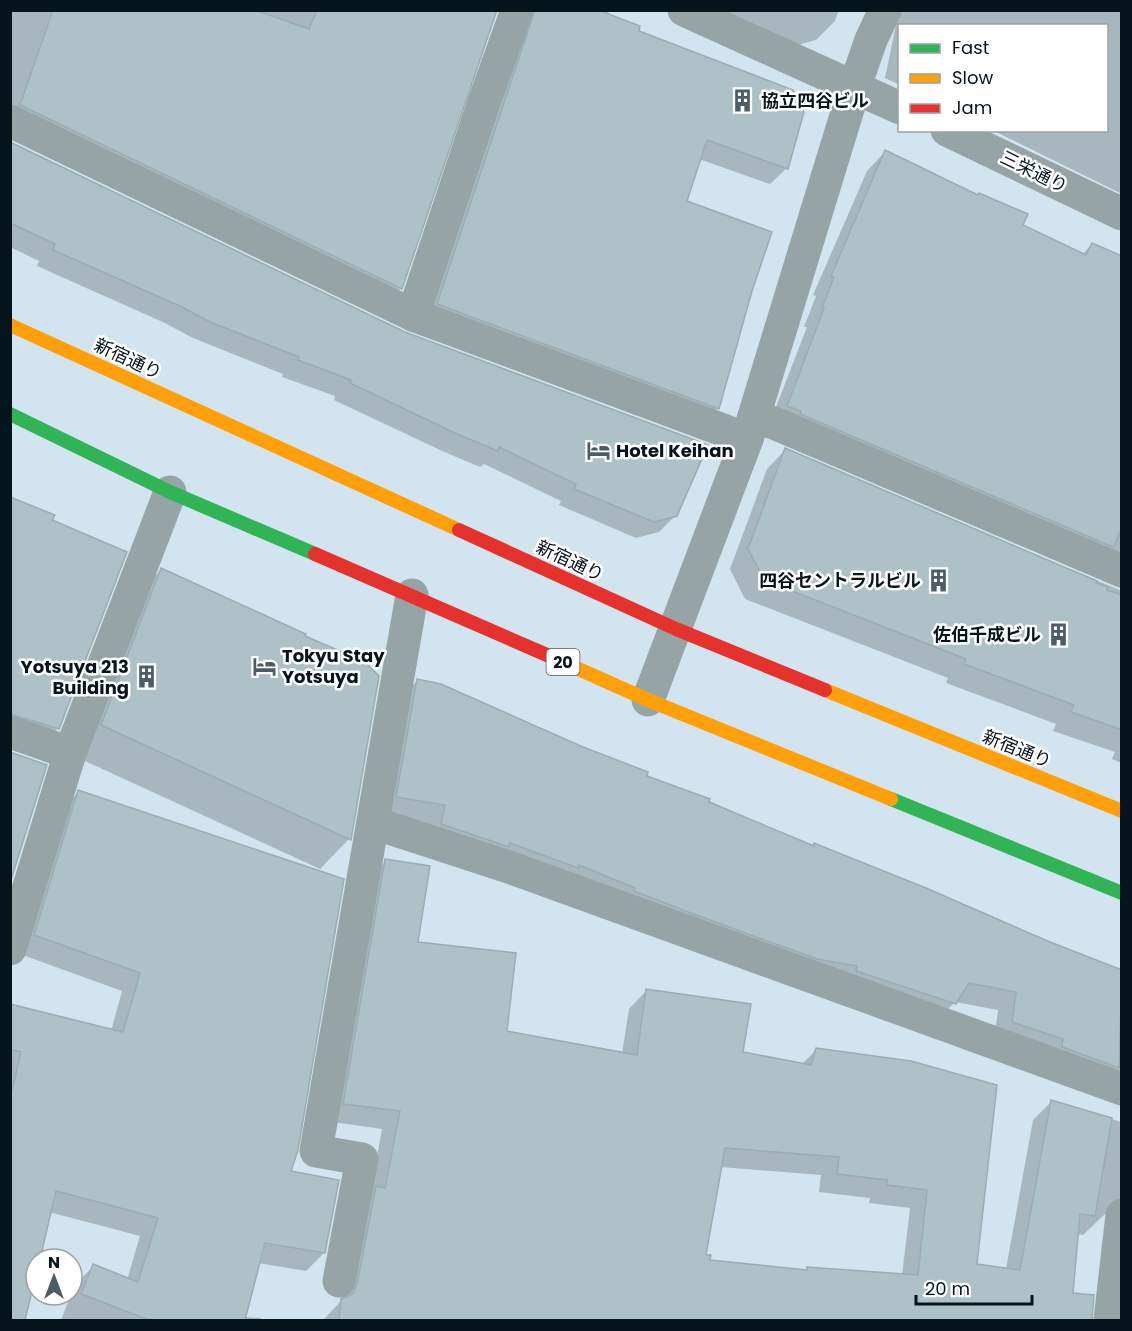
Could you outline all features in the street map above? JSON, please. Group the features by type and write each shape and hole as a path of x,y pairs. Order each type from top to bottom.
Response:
{"highway":[{"name":"新宿通り","path":"10,325 676,629 1122,811"},
{"name":"20","path":"10,414 170,492 412,595 648,700 1122,893"}],"street":[{"path":"413,315 517,10"},
{"path":"684,10 898,107"},
{"path":"648,700 751,428 855,86 871,40 885,10"},
{"path":"10,121 413,315 751,428 774,423 1122,571"},
{"name":"三栄通り","path":"951,132 1122,214"},
{"path":"10,950 70,753 170,492"},
{"path":"339,1281 362,1159 316,1151 375,823 412,595"},
{"path":"10,732 70,753"},
{"path":"375,823 509,867 1122,1089"},
{"path":"1110,1320 1122,1215"}],"building":[{"path":"53,10 255,10 309,29 317,10 497,10 402,289 20,105"},
{"path":"535,10 598,10 640,26 639,31 793,90 804,112 788,169 707,140 687,201 772,232 752,291 719,409 437,304"},
{"path":"10,142 405,332 708,445 677,516 654,522 574,489 576,484 499,447 498,451 457,434 350,383 351,380 210,322 182,307 53,250 55,244 10,223"},
{"path":"885,150 978,195 979,193 1028,214 1023,225 1086,255 1092,243 1122,256 1122,528 1113,547 800,414 801,411 787,406 824,308 822,308 834,277 831,276"},
{"path":"785,448 1097,581 1096,583 1108,587 1107,590 1122,595 1122,730 1071,712 1074,705 964,664 966,659 764,580 748,549"},
{"path":"10,497 55,515 52,520 127,552 59,729 10,714"},
{"path":"161,568 306,634 305,636 349,655 357,654 379,676 351,840 101,725"},
{"path":"417,679 441,684 583,747 648,772 647,776 710,799 709,802 814,846 814,843 1122,970 1119,1068 1062,1047 1063,1039 1012,1022 1016,992 969,983 956,1004 856,971 857,966 817,959 696,915 634,891 635,888 579,865 578,868 510,843 509,847 441,824 445,805 396,797"},
{"path":"10,752 47,765 10,883"},
{"path":"78,790 344,879 298,1150 291,1171 339,1180 325,1253 265,1243 245,1320 149,1320 84,1295 84,1286 93,1264 138,1282 158,1218 56,1191 43,1247 24,1247 24,1307 28,1307 25,1320 10,1320 10,1099 21,1052 10,1049 10,1004 123,1032 140,973 34,935"},
{"path":"385,859 430,866 418,942 516,953 507,1031 637,1055 646,989 751,1004 743,1052 811,1065 816,1048 911,1061 997,1085 977,1264 1020,1270 1051,1100 1112,1118 1095,1216 1080,1214 1073,1293 1094,1295 1092,1320 339,1320 341,1299 353,1294 357,1284 376,1186 385,1188 400,1111 343,1104","holes":["725,1148 839,1157 837,1174 887,1180 887,1185 927,1190 918,1275 807,1267 807,1270 710,1260 711,1255 706,1255"]}],"traffic: fast":[{"path":"10,414 170,492 315,554"},
{"path":"891,799 1122,893"}],"traffic: slow":[{"path":"10,325 459,530"},
{"path":"547,655 648,700 891,799"},
{"path":"825,690 1122,811"}],"traffic: jam":[{"path":"459,530 676,629 825,690"},
{"path":"315,554 547,655"}],"place":[{"name":"協立四谷ビル","path":"743,101"},
{"name":"Hotel Keihan","path":"598,451"},
{"name":"四谷セントラルビル","path":"939,581"},
{"name":"佐伯千成ビル","path":"1059,635"},
{"name":"Tokyu Stay Yotsuya","path":"264,666"},
{"name":"Yotsuya 213 Building","path":"147,677"}]}
